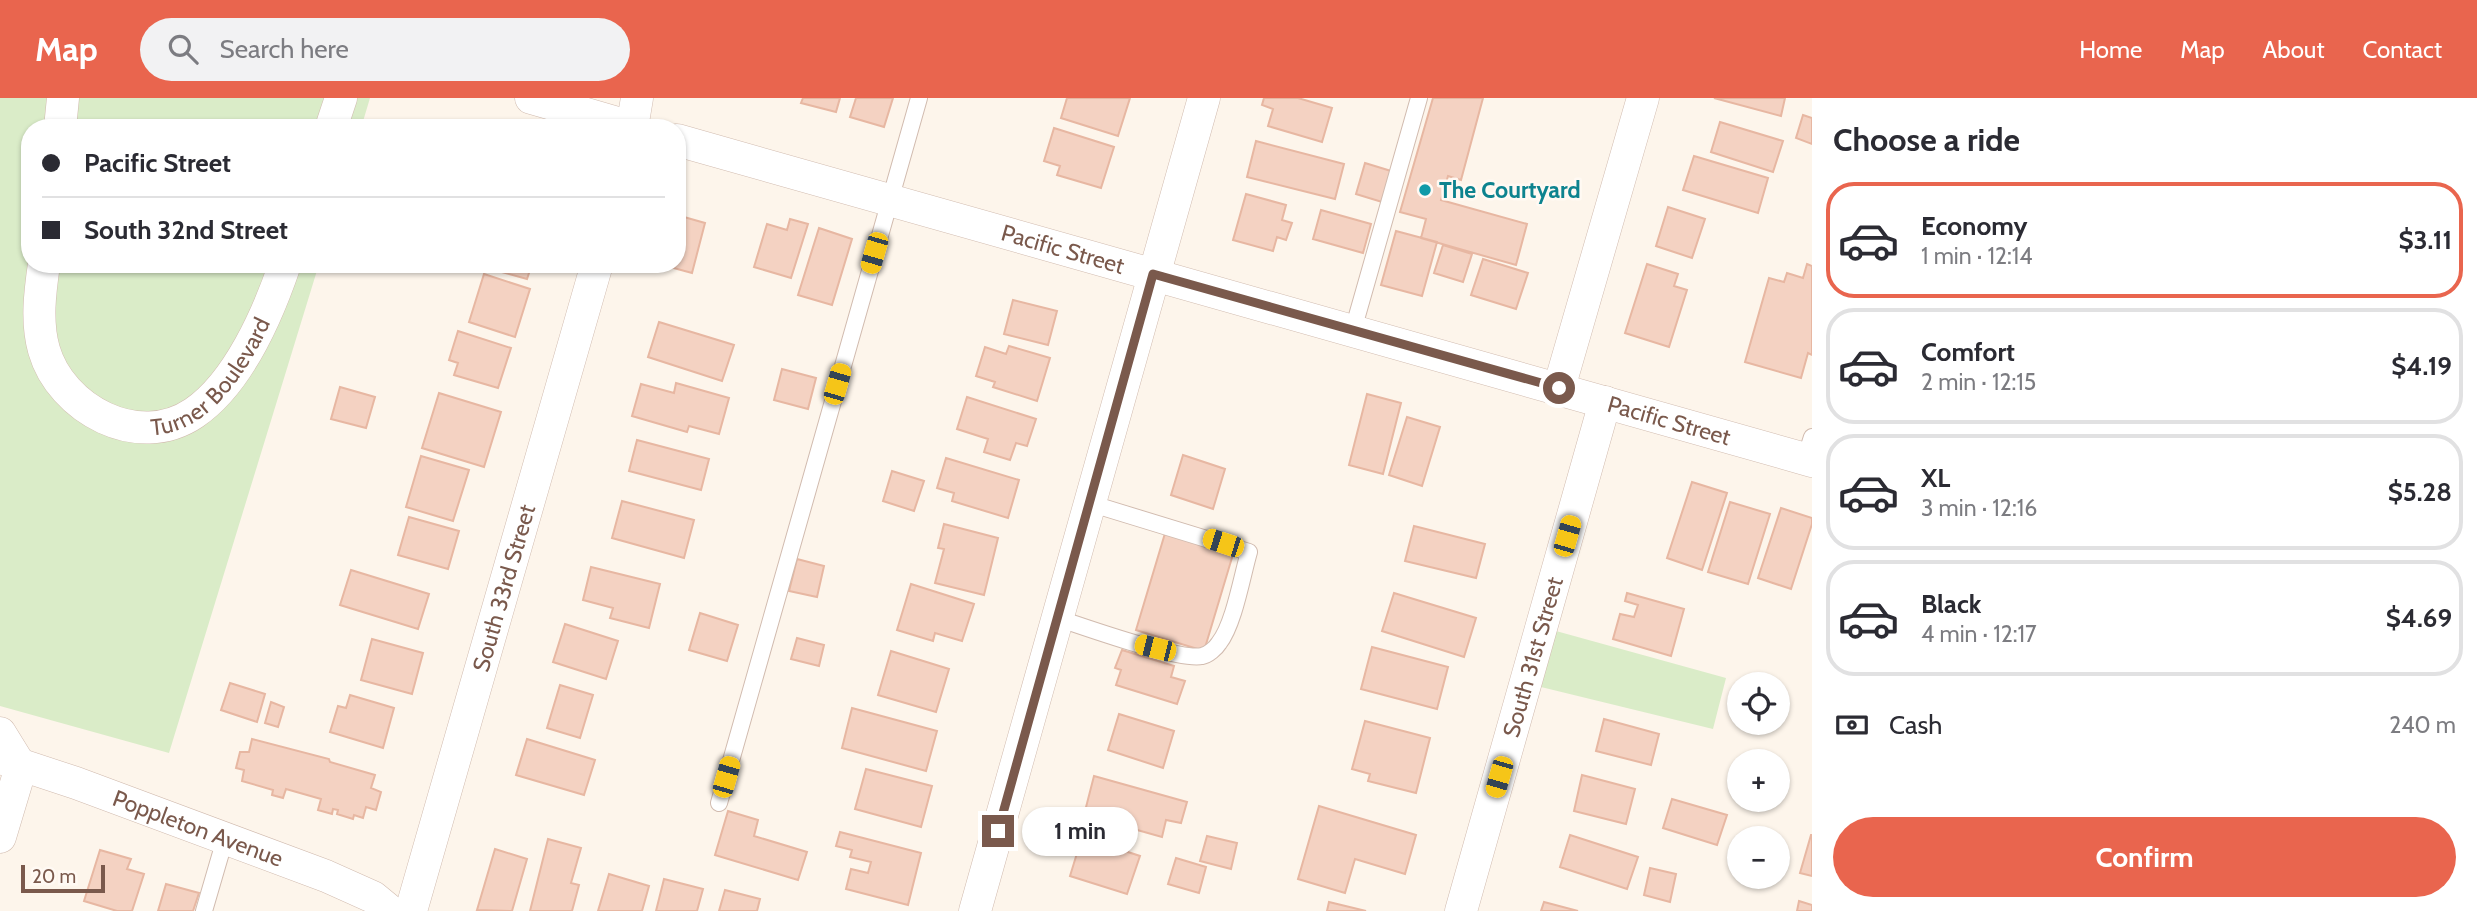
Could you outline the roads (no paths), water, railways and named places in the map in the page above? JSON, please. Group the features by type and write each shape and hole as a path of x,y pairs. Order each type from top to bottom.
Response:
{"street":[{"path":"61,119 63,98"},
{"path":"334,119 341,98"},
{"path":"531,98 605,119"},
{"path":"634,119 637,98"},
{"path":"975,911 1153,274 1205,98"},
{"path":"1559,388 1643,98"},
{"name":"Pacific Street","path":"686,143 1605,402 1810,452"},
{"name":"Turner Boulevard","path":"43,273 40,326 44,350 53,372 69,394 92,412 126,427 176,422 193,414 215,396 255,335 281,273"},
{"name":"South 33rd Street","path":"411,911 594,273"},
{"name":"South 31st Street","path":"1461,911 1605,402"},
{"path":"0,733 10,763 0,837"},
{"name":"Poppleton Avenue","path":"10,763 76,783 225,839 373,897 390,911"}],"lane":[{"path":"719,803 919,98"},
{"path":"1353,330 1419,98"},
{"path":"1057,618 1139,644 1191,656 1203,656 1219,644 1228,626 1249,551 1089,503"},
{"path":"204,911 225,839"}],"place":[{"name":"The Courtyard","path":"1425,190"}]}
